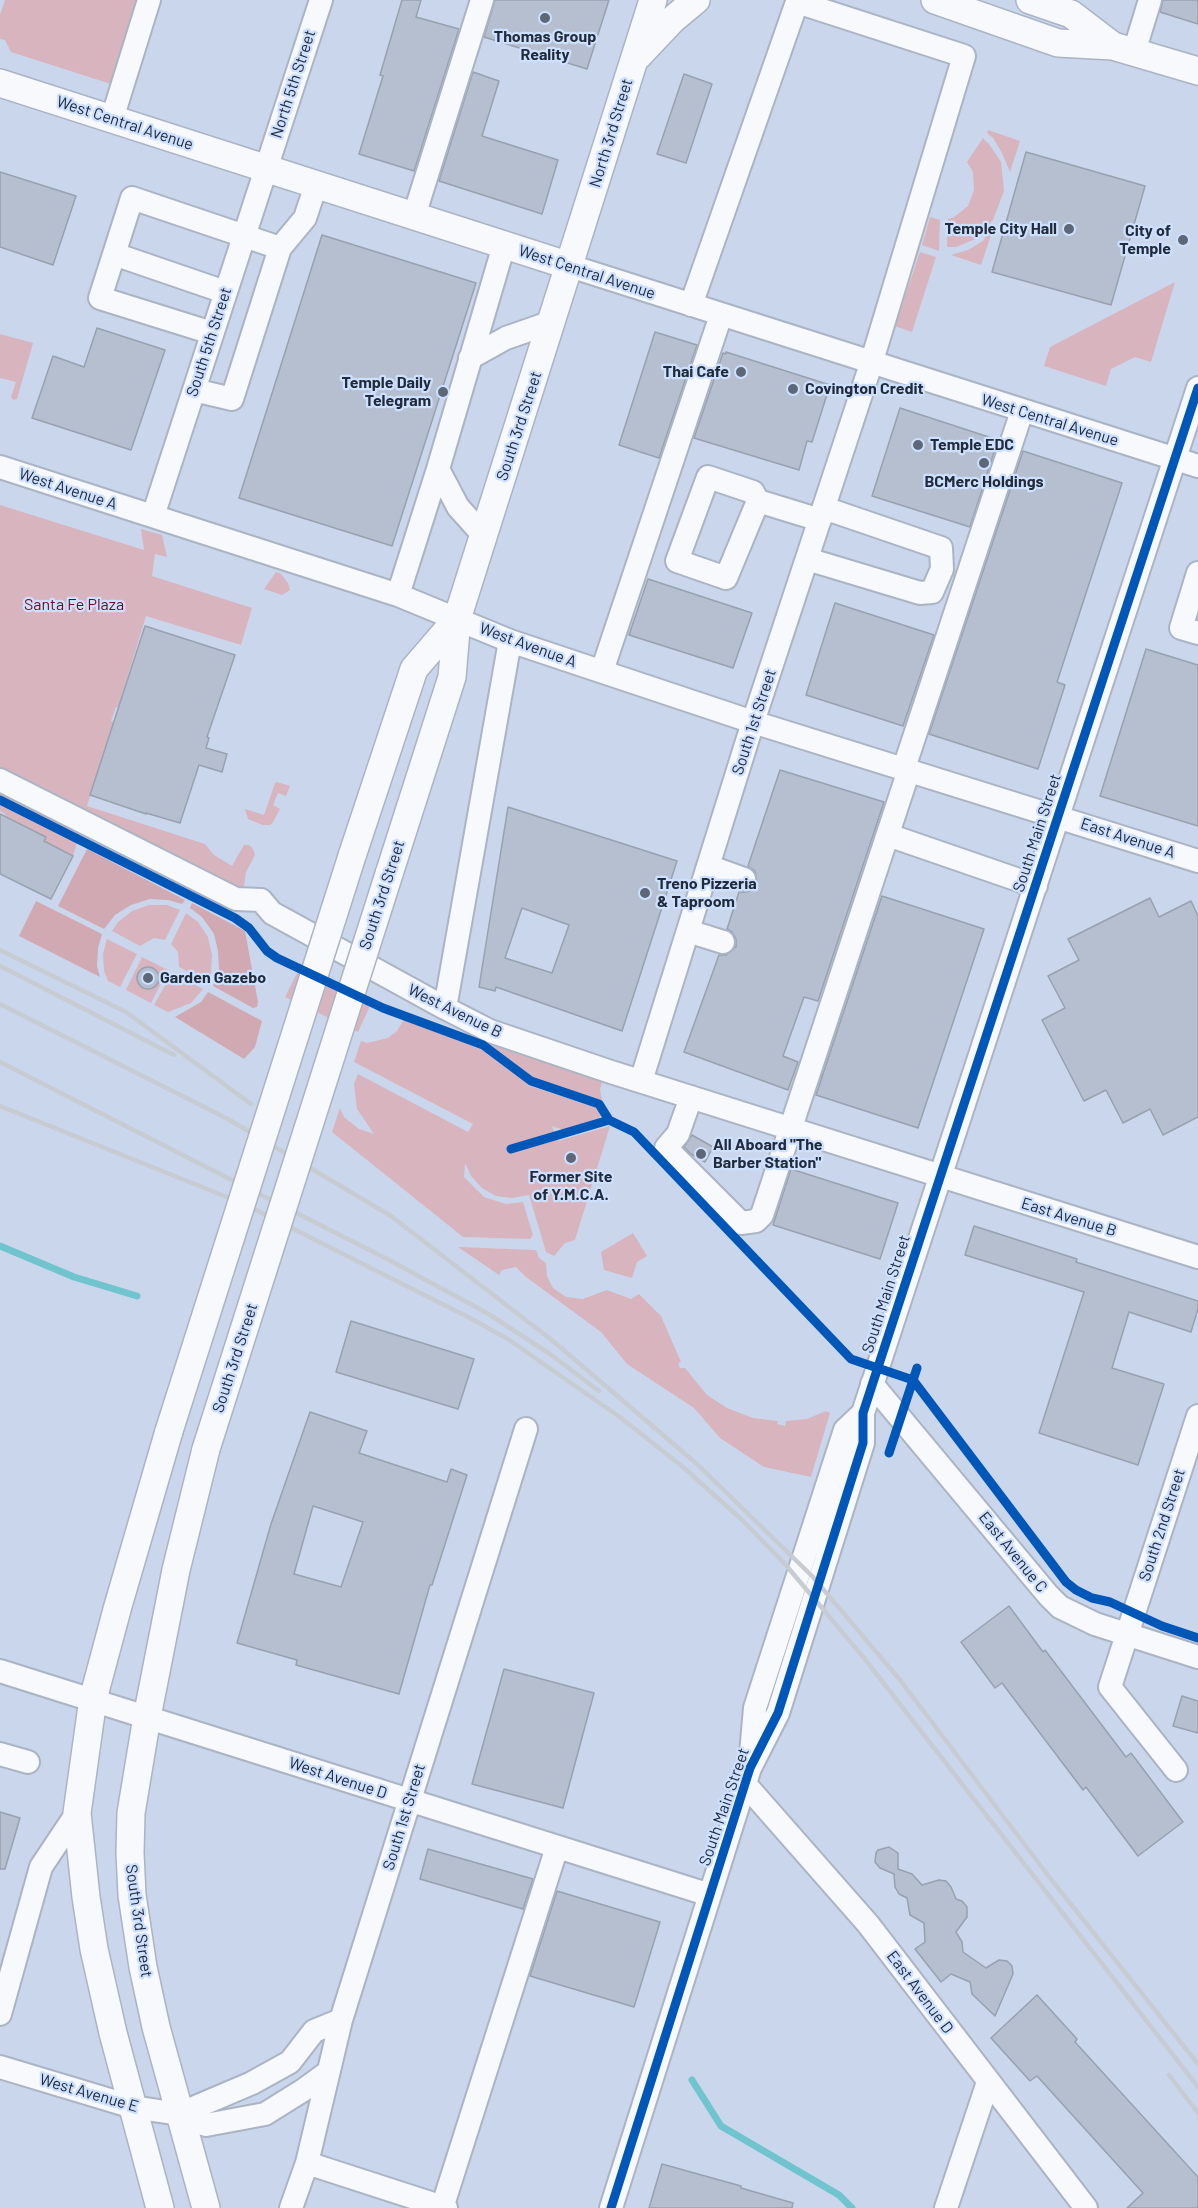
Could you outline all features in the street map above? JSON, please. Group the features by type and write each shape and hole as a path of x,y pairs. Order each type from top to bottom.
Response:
{"main road":[{"name":"North 3rd Street","path":"570,266 653,0"},
{"path":"634,62 672,20 696,0"},
{"path":"936,0 1058,43 1123,49 1198,71"},
{"path":"1030,0 1071,14 1123,49"},
{"name":"West Central Avenue","path":"0,83 570,266"},
{"name":"South 3rd Street","path":"179,2114 152,2007 132,1895 130,1853 131,1813 176,1570 206,1449 452,677 457,619 570,266"},
{"name":"South 3rd Street","path":"133,2107 94,1948 77,1813 93,1699 169,1431 414,669 457,619"},
{"path":"133,2107 160,2208"},
{"path":"179,2114 206,2208"}],"street":[{"path":"112,119 149,0"},
{"name":"North 5th Street","path":"265,168 321,0"},
{"path":"414,216 482,0"},
{"path":"1123,49 1150,0"},
{"name":"South 1st Street","path":"641,1081 753,722 871,364 964,56 797,2 691,306"},
{"name":"South 5th Street","path":"153,516 265,168"},
{"path":"194,390 232,399 280,248 305,218 316,185"},
{"path":"212,333 99,298 132,198 280,248"},
{"path":"398,595 504,246"},
{"path":"114,254 225,292"},
{"name":"West Central Avenue","path":"570,266 871,364 1198,466"},
{"path":"602,671 721,315"},
{"path":"470,358 506,338 552,322"},
{"name":"South Main Street","path":"611,2208 748,1776 778,1713 863,1443 863,1413 872,1384 1198,388"},
{"path":"691,1097 678,1134 666,1148 741,1223 756,1221 762,1215 888,835 1022,411"},
{"name":"West Avenue A","path":"0,467 398,595 510,640 753,722 1059,816"},
{"path":"438,469 458,507 484,536"},
{"path":"758,501 726,578 677,561 708,477 753,492 758,501 822,514 940,548 942,569 932,592 920,593 807,559"},
{"path":"1198,573 1181,628 1198,633"},
{"path":"445,1008 510,640"},
{"name":"West Avenue B","path":"0,780 236,899 261,900 272,913 490,1031 940,1176"},
{"name":"East Avenue A","path":"1059,816 1198,861"},
{"path":"888,835 1036,886"},
{"path":"708,866 744,879"},
{"path":"688,931 723,942"},
{"name":"East Avenue B","path":"940,1176 1198,1257"},
{"name":"East Avenue C","path":"872,1384 960,1487 1047,1595 1060,1607 1078,1617 1198,1657"},
{"name":"South 2nd Street","path":"1176,1770 1110,1687 1198,1416"},
{"name":"South 1st Street","path":"291,2208 307,2163 341,2020 526,1429"},
{"name":"West Avenue D","path":"0,1671 710,1895"},
{"path":"0,1754 28,1762"},
{"name":"East Avenue D","path":"748,1776 868,1924 1086,2208"},
{"name":"South 3rd Street","path":"0,2014 41,1867 77,1813"},
{"path":"307,2163 443,2208 557,1847"},
{"path":"179,2114 252,2083 291,2062 314,2031 341,2020"},
{"name":"West Avenue E","path":"0,2067 133,2107 179,2114 206,2125 265,2114 327,2073"},
{"path":"946,2208 988,2082"}],"green space":[{"path":"5,0 142,0 114,85 11,52 5,40 0,39 0,15"},
{"path":"988,130 1020,141 1010,172 1002,153 987,133"},
{"path":"983,138 1001,162 1004,191 993,220 978,238 956,247 947,247 948,219 968,206 974,190 973,172 967,162"},
{"path":"930,217 940,220 939,251 922,245"},
{"path":"987,235 991,235 981,265 951,255 968,250 983,241"},
{"path":"920,252 936,257 912,332 895,326"},
{"path":"1175,282 1151,362 1135,357 1111,369 1106,386 1044,366 1050,347"},
{"path":"0,334 33,343 17,399 13,400 11,397 16,382 0,378"},
{"name":"Santa Fe Plaza","path":"0,505 144,550 141,529 162,535 167,557 155,554 152,576 252,608 241,645 146,616 118,708 116,707 111,721 120,724 110,733 87,806 205,844 214,855 232,866 244,845 249,845 255,855 246,872 243,892 86,812 73,856 44,841 46,837 5,816 0,811"},
{"path":"276,572 281,574 288,583 290,590 282,595 264,589"},
{"path":"277,782 290,786 286,796 278,793 273,805 280,809 273,822 270,825 263,825 248,819 245,809 264,815"},
{"path":"149,905 167,905 180,910 165,940 154,938 140,946 112,931 118,922 132,911"},
{"path":"186,913 198,922 208,937 212,955 211,973 207,981 179,967 178,952 171,944"},
{"path":"107,939 137,954 120,987 108,981 104,971 103,954"},
{"path":"142,957 168,970 151,1003 126,990"},
{"path":"298,971 370,1006 358,1032 285,997"},
{"path":"172,973 203,989 191,1003 168,1012 154,1005"},
{"path":"406,1020 482,1050 530,1086 600,1109 602,1115 598,1119 563,1130 552,1126 558,1141 610,1126 575,1240 565,1243 554,1256 546,1252 529,1195 512,1198 496,1196 482,1188 471,1176 465,1163 464,1177 484,1197 506,1204 523,1202 533,1235 530,1239 463,1237 332,1132 340,1108 344,1117 359,1129 374,1134 357,1109 354,1084 358,1074 468,1132 473,1124 354,1062 361,1041 367,1043 388,1038"},
{"path":"491,1045 602,1081 600,1090 602,1100 534,1078"},
{"path":"633,1233 647,1256 637,1262 632,1278 604,1270 601,1252"},
{"path":"458,1247 536,1250 539,1258 546,1263 547,1276 553,1288 566,1297 583,1299 607,1290 631,1299 639,1294 661,1316 681,1362 678,1363 680,1368 685,1368 707,1395 727,1408 753,1418 778,1421 777,1424 785,1426 786,1421 807,1419 826,1411 830,1413 811,1477 764,1467 720,1438 694,1408 627,1364 601,1332 526,1277 516,1267 502,1270 499,1275"}],"shaded area":[{"path":"87,849 185,900 182,904 150,899 131,905 115,915 104,929 58,906"},
{"path":"36,901 102,934 97,966 100,977 19,936"},
{"path":"192,903 245,931 257,1007 253,1008 213,986 219,969 214,934 202,917 190,908"},
{"path":"208,992 262,1021 255,1047 244,1059 175,1017 201,1002"}],"building":[{"path":"402,0 421,0 416,17 459,29 414,171 359,154 383,76 380,75"},
{"name":"Thomas Group Reality","path":"495,0 609,0 587,69 484,37"},
{"path":"1163,0 1198,0 1198,24 1160,12"},
{"path":"473,72 499,81 482,136 558,160 542,214 439,181"},
{"path":"684,74 712,84 686,163 657,154"},
{"name":"Temple City Hall","path":"1026,152 1145,186 1111,305 992,272"},
{"path":"0,172 76,196 53,265 0,247"},
{"path":"322,235 476,283 392,546 239,498"},
{"path":"97,328 165,350 131,450 32,418 53,356 84,367"},
{"path":"655,332 697,345 659,458 619,445"},
{"path":"726,352 830,385 812,442 807,441 799,470 694,438 723,353 726,354"},
{"path":"900,408 998,440 970,527 872,496"},
{"path":"1023,451 1122,483 1057,682 1065,685 1038,769 929,734"},
{"path":"648,579 752,613 733,668 629,635"},
{"path":"835,603 934,635 903,726 806,695"},
{"path":"145,626 235,655 207,737 209,738 206,748 227,754 222,772 199,765 180,823 90,795"},
{"path":"1146,649 1198,665 1198,826 1100,796"},
{"path":"780,770 884,802 818,1001 804,997 783,1056 798,1062 788,1090 684,1052 719,955 726,955 736,947 736,939 727,929 739,892 752,890 757,883 755,871 748,866"},
{"path":"508,807 677,861 622,1031 496,987 495,991 479,987","holes":["522,908 569,925 552,973 505,958"]},
{"path":"0,814 46,837 44,841 73,856 51,899 0,874"},
{"path":"882,896 984,929 918,1128 816,1095"},
{"path":"1150,898 1159,917 1191,901 1198,916 1198,1117 1163,1135 1150,1109 1123,1123 1106,1090 1084,1101 1042,1020 1065,1008 1048,976 1079,960 1068,939"},
{"name":"Garden Gazebo","path":"148,967 156,970 159,978 156,986 148,989 140,986 137,978 140,970"},
{"name":"All Aboard \"The Barber Station\"","path":"692,1135 713,1147 705,1162 684,1147"},
{"path":"791,1169 898,1203 880,1259 773,1225"},
{"path":"974,1226 1198,1301 1191,1332 1129,1312 1112,1368 1164,1384 1138,1465 1039,1433 1084,1292 965,1255"},
{"path":"351,1321 474,1359 458,1409 336,1372"},
{"path":"310,1412 367,1431 359,1453 447,1482 451,1469 467,1475 432,1585 430,1585 399,1694 296,1665 297,1660 237,1643 271,1524","holes":["313,1506 363,1522 341,1587 294,1574"]},
{"path":"1009,1606 1126,1757 1131,1753 1183,1822 1138,1856 1086,1787 1083,1790 1002,1683 995,1688 961,1642"},
{"path":"504,1669 594,1693 563,1808 472,1784"},
{"path":"1182,1696 1198,1701 1198,1733 1173,1726"},
{"path":"0,1812 20,1818 5,1869 0,1869"},
{"path":"889,1847 898,1853 898,1869 912,1874 922,1885 939,1880 946,1881 956,1899 962,1901 967,1907 967,1917 956,1932 962,1942 963,1952 986,1968 999,1960 1007,1961 1012,1966 1013,1974 995,2016 972,1994 970,1982 951,1974 941,1982 915,1949 925,1942 924,1923 910,1915 907,1898 899,1894 895,1887 894,1874 880,1868 875,1862 878,1850"},
{"path":"428,1849 533,1879 523,1909 420,1879"},
{"path":"557,1891 660,1922 634,2007 530,1976"},
{"path":"1037,1995 1077,2039 1075,2042 1198,2177 1198,2208 1127,2208 1143,2193 1037,2076 1030,2081 991,2038"},
{"path":"662,2164 793,2203 792,2208 649,2208"}],"waterway":[{"path":"0,1246 74,1277 137,1296"},
{"path":"692,2080 721,2126 839,2195 852,2208"}],"railway":[{"path":"0,950 126,1012 251,1104"},
{"path":"0,966 174,1055"},
{"path":"0,1004 228,1119 391,1216 553,1341 697,1464 812,1576 900,1680 1050,1878 1198,2064"},
{"path":"0,1062 389,1260 487,1313 550,1354 599,1391"},
{"path":"0,1106 242,1203 470,1318 508,1339 621,1418 683,1467 741,1519 785,1564 864,1658 1198,2087"},
{"path":"1169,2075 1198,2113"}],"cycle path":[{"path":"611,2208 750,1768 778,1713 863,1443 863,1413 1198,388"},
{"path":"0,800 235,918 249,928 267,951 277,958 383,1008 483,1045 531,1081 599,1104 609,1120"},
{"path":"511,1149 609,1120 634,1132 851,1359 913,1380 1066,1582 1092,1598 1110,1602 1162,1626 1198,1638"},
{"path":"889,1453 917,1368"}],"place":[{"name":"Thomas Group Reality","path":"545,18"},
{"name":"Temple City Hall","path":"1069,229"},
{"name":"City of Temple","path":"1183,240"},
{"name":"Thai Cafe","path":"741,372"},
{"name":"Covington Credit","path":"793,389"},
{"name":"Temple Daily Telegram","path":"443,392"},
{"name":"Temple EDC","path":"918,445"},
{"name":"BCMerc Holdings","path":"984,463"},
{"name":"Treno Pizzeria & Taproom","path":"645,893"},
{"name":"Garden Gazebo","path":"148,978"},
{"name":"All Aboard \"The Barber Station\"","path":"701,1154"},
{"name":"Former Site of Y.M.C.A.","path":"571,1158"}]}
